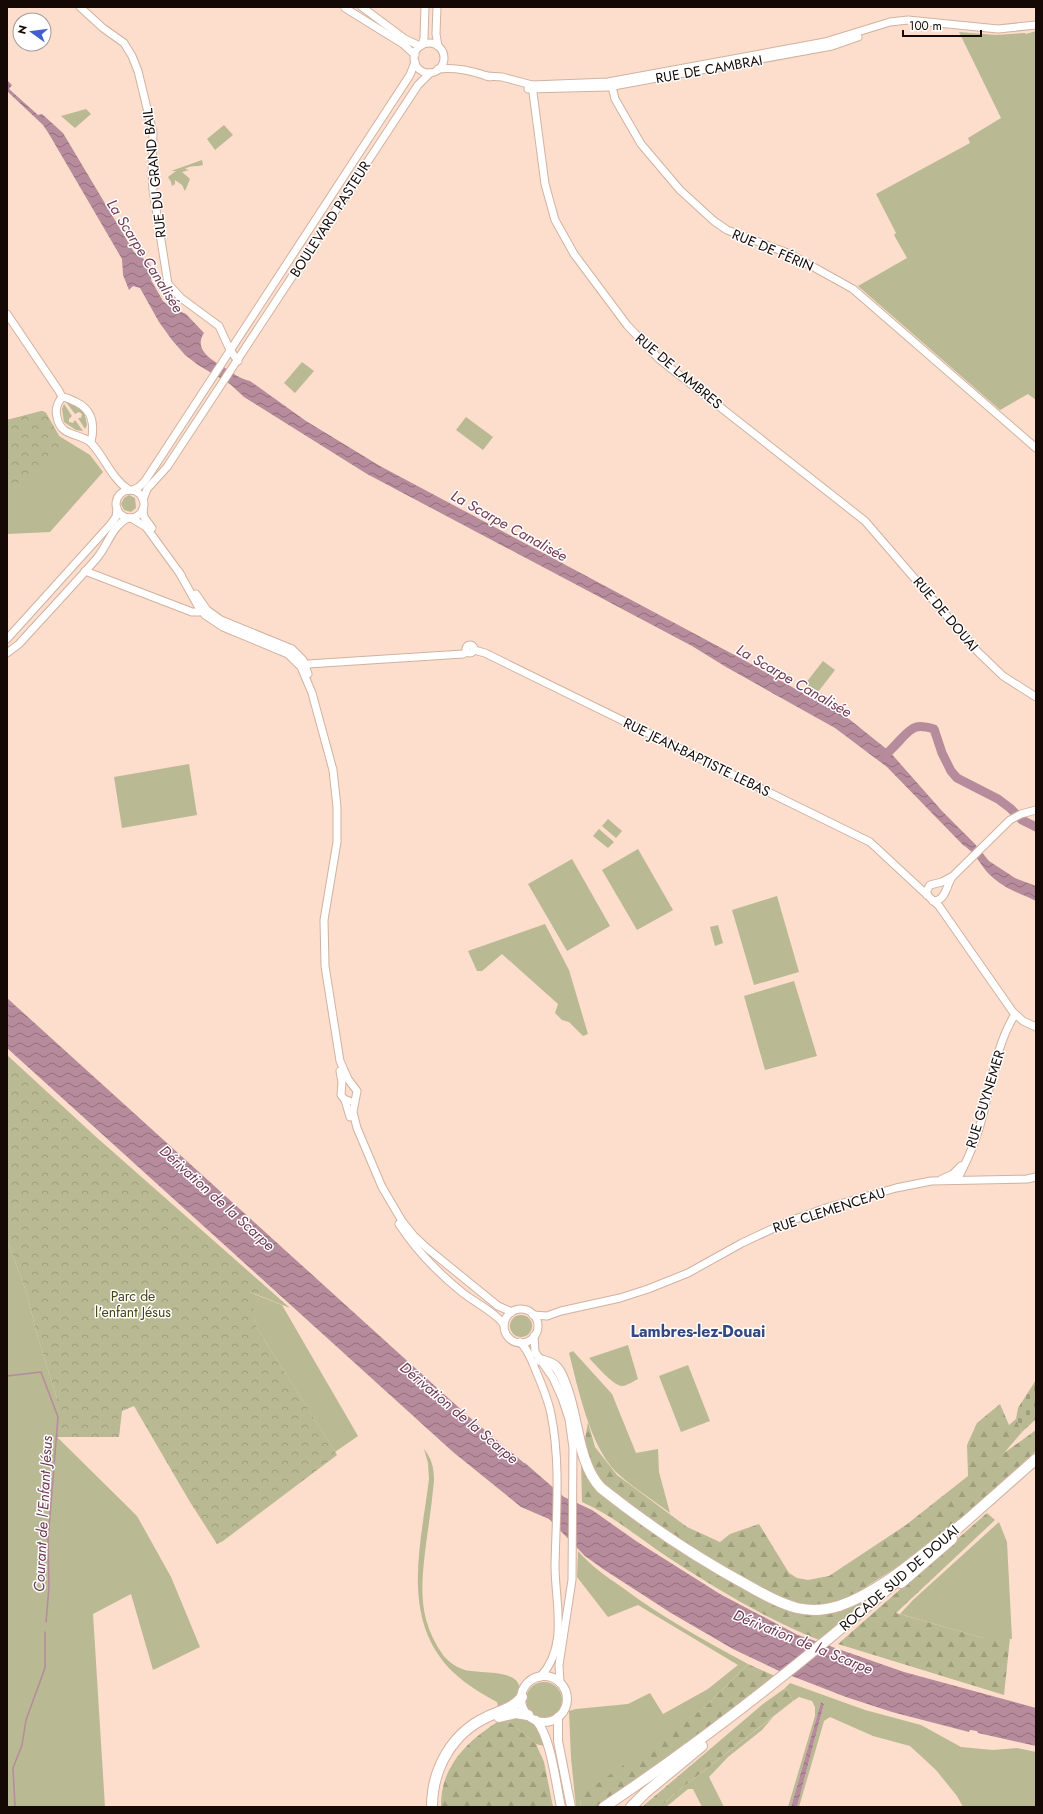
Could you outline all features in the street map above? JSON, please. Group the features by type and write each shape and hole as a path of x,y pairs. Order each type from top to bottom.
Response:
{"highway":[{"path":"540,1360 554,1366 561,1375 570,1396 586,1464 592,1477 601,1488 697,1555 743,1583 786,1604 802,1608 819,1609 835,1607 853,1600 884,1582 962,1524"},
{"name":"ROCADE SUD DE DOUAI","path":"1007,1488 1036,1459"},
{"name":"ROCADE SUD DE DOUAI","path":"611,1807 718,1731 780,1682 1036,1464"},
{"name":"ROCADE SUD DE DOUAI","path":"833,1638 962,1524 983,1509"},
{"name":"ROCADE SUD DE DOUAI","path":"604,1807 780,1682"},
{"path":"432,1807 432,1792 438,1771 452,1745 474,1724 513,1705 522,1697"},
{"path":"436,1807 437,1788 443,1768 453,1751 463,1739 479,1726 497,1717 516,1713 532,1718"},
{"path":"631,1807 645,1793 718,1731"}],"main road":[{"name":"RUE DU GRAND BAIL","path":"80,7 103,28 115,35 124,43 134,60 148,109 153,133 153,190 168,284 175,292 219,326 230,350 238,361"},
{"path":"344,7 404,45 415,58 421,71 430,73 438,70 444,62 444,55 438,46 436,34 437,7"},
{"path":"362,7 400,35 421,45 431,43 438,46"},
{"path":"415,58 424,38 425,7"},
{"name":"RUE DE CAMBRAI","path":"438,70 452,68 463,69 486,76 502,77 533,87 611,84 832,46 894,24 930,24 998,29 1036,25"},
{"name":"RUE DE CAMBRAI","path":"444,55 450,61 463,69"},
{"name":"BOULEVARD PASTEUR","path":"131,490 139,488 145,481 410,76 415,58"},
{"name":"BOULEVARD PASTEUR","path":"143,500 147,488 167,467 234,368 418,85 430,73"},
{"name":"RUE DE FÉRIN","path":"611,84 615,99 641,144 680,190 714,221 727,230 790,254 853,289 1036,448"},
{"name":"RUE DE LAMBRES","path":"533,87 545,184 555,220 574,254 619,316 640,340 660,359 865,521"},
{"path":"7,314 62,397"},
{"path":"62,397 57,404 56,410 60,426 68,433 91,442 120,483 140,494 143,500 144,517 153,530 158,541"},
{"path":"62,397 69,398 83,406 88,411 93,434 91,442"},
{"path":"7,639 115,518 117,508 117,487 112,473"},
{"path":"116,501 120,494 131,490"},
{"path":"117,508 121,515 143,524 158,541 211,620 223,627 284,651 303,666 312,693 331,764 337,797 336,842 325,908 324,940 325,966 342,1080 341,1095 345,1100 354,1132 373,1179 406,1236 450,1282 479,1305 499,1317 504,1325 508,1337 513,1341 527,1341 535,1332"},
{"path":"7,653 19,644 102,552 118,524 138,515 143,509"},
{"name":"RUE DE DOUAI","path":"865,521 978,652 1003,676 1036,697"},
{"path":"85,571 192,612 197,613 203,609"},
{"name":"RUE JEAN-BAPTISTE LEBAS","path":"303,666 461,654 470,651 485,653 865,839 874,845 928,895"},
{"path":"934,901 939,900 944,894 953,876 1010,820 1020,814 1036,810"},
{"path":"953,876 930,885 927,890 928,895 948,918 1015,1014 1023,1021 1036,1027"},
{"name":"RUE JEAN-BAPTISTE LEBAS","path":"911,880 930,885"},
{"path":"938,883 942,885 944,894 944,909 948,918"},
{"name":"RUE GUYNEMER","path":"956,1180 979,1129 994,1063 1015,1014"},
{"path":"338,1051 342,1068 357,1090 353,1112 357,1128 382,1187 405,1225 422,1244 498,1306 512,1312 524,1310 533,1315 537,1322 534,1348 556,1384 567,1412 572,1440 574,1488 573,1559 571,1595 559,1665 560,1683"},
{"path":"341,1089 345,1085 352,1084"},
{"path":"345,1100 351,1101 356,1097"},
{"name":"RUE GUYNEMER","path":"934,1181 948,1177 964,1164"},
{"name":"RUE GUYNEMER","path":"964,1164 964,1175 969,1180"},
{"path":"956,1172 956,1180"},
{"name":"RUE CLEMENCEAU","path":"533,1315 543,1317 566,1310 625,1297 677,1278 760,1234 806,1215 908,1184 934,1181 1027,1179 1036,1177"},
{"name":"RUE CLEMENCEAU","path":"535,1332 544,1322 566,1310"},
{"path":"504,1325 506,1318 512,1312"},
{"path":"520,1342 532,1362 551,1413 556,1446 555,1574 559,1611 559,1626 554,1655 548,1668 540,1677 528,1683 522,1697 522,1705 542,1729 548,1748 561,1807"},
{"path":"532,1718 548,1722 558,1717 564,1711 567,1702 566,1692 560,1683 551,1678 540,1677"},
{"path":"558,1717 558,1741 571,1807"}],"green space":[{"path":"1036,31 1036,400 1028,394 1000,410 858,286 907,258 894,235 896,233 876,194 970,143 968,138 1001,118 959,32 996,35 1026,34"},
{"path":"86,109 91,114 75,128 61,116"},
{"path":"224,125 233,135 215,150 207,139"},
{"path":"202,160 203,165 189,167 185,169 189,170 182,172 190,179 185,191 182,185 175,180 175,184 172,186 168,177 176,171 171,171"},
{"path":"302,362 314,371 295,393 284,383"},
{"path":"66,402 70,402 84,411 87,425 85,429 78,418 81,418 82,414 79,412 75,414"},
{"path":"64,404 72,416 69,419 69,422 73,423 75,420 83,431 76,430 64,422 62,409"},
{"path":"41,411 46,413 59,436 60,446 56,455 52,463 22,484 7,486 7,420"},
{"path":"43,411 46,413 59,436 90,455 103,472 50,532 7,534 7,420"},
{"path":"466,417 493,437 483,450 456,430"},
{"path":"129,495 135,498 136,508 131,512 124,510 121,504 124,498"},
{"path":"823,661 835,670 818,692 805,684"},
{"path":"189,764 197,815 122,828 114,777"},
{"path":"608,819 622,831 616,838 602,826"},
{"path":"599,829 614,842 608,848 593,836"},
{"path":"638,849 673,910 637,930 602,870"},
{"path":"572,859 610,926 567,951 528,884"},
{"path":"777,896 799,972 754,985 732,910"},
{"path":"545,924 569,970 588,1034 583,1036 569,1022 562,1020 555,1013 558,1004 502,954 482,971 477,971 468,951"},
{"path":"718,925 723,943 715,946 710,927"},
{"path":"794,981 817,1056 765,1070 744,996"},
{"name":"Parc de l'enfant Jésus","path":"7,1055 95,1136 290,1308 250,1292 257,1328 337,1455 217,1544 190,1502 134,1406 122,1411 119,1437 57,1437 57,1399 36,1331 27,1294 7,1240"},
{"path":"7,1240 27,1294 36,1331 57,1399 57,1437 137,1516 171,1577 200,1647 153,1670 131,1594 93,1614 105,1807 7,1807"},
{"path":"249,1292 282,1305 358,1436 335,1452 257,1328"},
{"path":"521,1315 529,1318 532,1326 529,1334 521,1337 513,1334 510,1326 513,1318"},
{"path":"628,1345 638,1379 623,1386 610,1379 589,1358"},
{"path":"573,1351 612,1394 636,1453 658,1449 659,1472 670,1513 622,1478 607,1461 592,1432 586,1416 569,1353"},
{"path":"688,1365 710,1421 681,1432 659,1376"},
{"path":"1036,1380 1036,1419 1022,1432 1016,1419 1018,1408"},
{"path":"1000,1404 1009,1425 1016,1419 1022,1432 1004,1453 1036,1430 1036,1451 972,1509 897,1567 858,1592 862,1604 847,1619 819,1640 780,1623 724,1592 669,1558 605,1514 582,1502 581,1462 588,1422 595,1447 617,1475 687,1527 720,1542 730,1534 759,1524 789,1573 797,1578 808,1580 829,1576 906,1525 968,1476 967,1445 977,1423"},
{"path":"424,1449 431,1460 434,1476 422,1588 425,1615 429,1628 443,1655 456,1666 465,1670 507,1676 514,1679 519,1684 519,1692 516,1698 505,1705 498,1707 497,1702 475,1689 454,1673 437,1652 426,1630 420,1606 418,1581 419,1556 429,1479 428,1463"},
{"path":"987,1513 995,1520 896,1613 983,1638 1010,1638 1004,1695 838,1644"},
{"path":"999,1522 1007,1542 1012,1639 983,1638 900,1614 913,1600"},
{"path":"578,1551 599,1571 668,1619 748,1664 705,1707 580,1799 581,1807 576,1807 571,1758 569,1711 628,1704 650,1693 663,1714 708,1689 738,1665 638,1605 608,1617 577,1577"},
{"path":"748,1664 777,1677 679,1751 596,1807 581,1807 580,1799 583,1794 705,1707"},
{"path":"548,1682 557,1687 561,1693 561,1707 557,1713 548,1718 540,1718 531,1713 527,1707 526,1696 531,1687 537,1683"},
{"path":"790,1683 865,1710 921,1725 961,1747 993,1750 1017,1748 1036,1752 1036,1807 963,1807 957,1796 936,1770 910,1746 873,1736 830,1717 824,1721 799,1807 797,1807 824,1704 821,1702 791,1807 788,1807 815,1716 815,1707 812,1701 799,1697 793,1701 788,1690 784,1689"},
{"path":"784,1689 788,1690 793,1701 674,1794 661,1807 642,1807 763,1704"},
{"path":"509,1717 524,1718 533,1723 537,1727 544,1746 536,1744 511,1723 499,1721"},
{"path":"773,1717 762,1730 728,1757 709,1777 724,1807 702,1807 693,1789 688,1789 666,1807 661,1807 674,1794"},
{"path":"499,1721 511,1723 536,1744 544,1762 553,1807 441,1807 442,1793 450,1767 466,1746"}],"water":[{"path":"7,80 12,85 9,89 38,115 42,114 63,133 134,252 148,262 156,273 153,274 151,280 163,301 170,307 186,314 204,333 201,339 202,349 215,362 237,376 250,381 306,421 380,466 742,659 849,719 889,751 989,861 1015,878 1036,886 1036,901 1006,887 995,880 986,871 972,852 963,845 887,767 835,728 726,667 692,646 367,474 244,397 230,384 198,365 185,355 159,322 140,288 133,286 129,290 123,275 122,259 49,134 43,125 7,91"},
{"name":"Dérivation de la Scarpe","path":"7,998 468,1416 564,1497 592,1510 636,1541 720,1594 798,1635 904,1672 1036,1708 1036,1746 978,1733 977,1731 970,1730 969,1732 892,1712 846,1697 779,1671 733,1649 671,1613 585,1556 549,1519 521,1507 453,1452 7,1048"},
{"path":"821,1702 824,1704 797,1807 791,1807"}],"waterway":[{"path":"884,757 912,729 916,727 934,729 942,753 951,771 957,778 998,799 1022,820 1036,827"},
{"name":"Courant de l'Enfant Jésus","path":"7,1376 41,1372 58,1417 48,1540 49,1587 46,1622"},
{"name":"Courant de l'Enfant Jésus","path":"15,1807 13,1768 22,1745 26,1720 45,1668 45,1632"}],"district":[{"name":"Lambres-lez-Douai","path":"698,1331"}],"water label":[{"name":"La Scarpe Canalisée","path":"145,256"},
{"name":"La Scarpe Canalisée","path":"509,526"},
{"name":"La Scarpe Canalisée","path":"794,681"}]}
